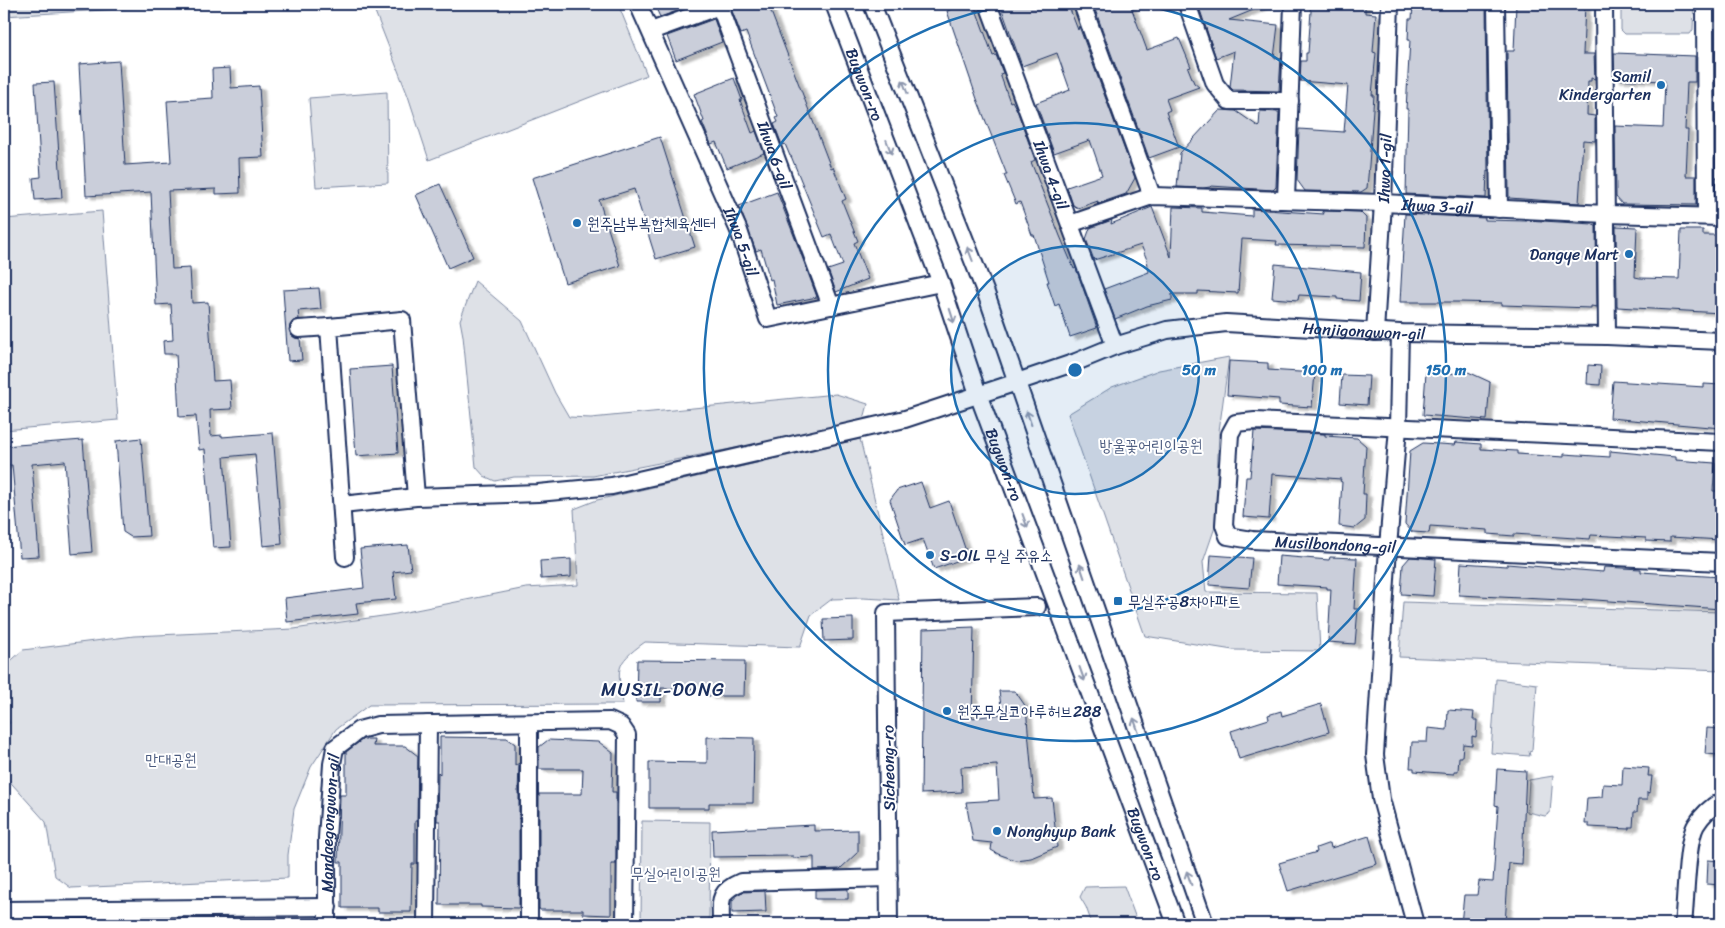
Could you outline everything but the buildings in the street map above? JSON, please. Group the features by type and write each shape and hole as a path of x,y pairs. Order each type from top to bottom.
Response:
{"street":[{"name":"Ihwa 5-gil","path":"638,4 739,231 768,319 940,283"},
{"path":"651,31 721,4"},
{"name":"Ihwa 6-gil","path":"721,4 831,306"},
{"name":"Bugwon-ro","path":"834,4 940,283 978,394 1176,924"},
{"name":"Bugwon-ro","path":"872,4 987,296 1205,924"},
{"name":"Ihwa 4-gil","path":"988,4 1115,346"},
{"path":"1082,4 1152,196"},
{"path":"1188,4 1215,84 1229,101 1290,101"},
{"path":"1286,199 1293,4"},
{"name":"Ihwa 1-gil","path":"1374,332 1383,203 1390,4"},
{"path":"1496,4 1499,209"},
{"path":"1604,4 1607,336"},
{"name":"Ihwa 3-gil","path":"1070,224 1152,196 1286,199 1606,214 1714,216 1705,4"},
{"path":"299,329 402,320 416,497"},
{"name":"Hanjigongwon-gil","path":"342,505 416,497 538,493 612,486 905,419 1076,362 1115,346 1167,330 1226,323 1400,333 1607,336 1721,341"},
{"path":"329,327 345,557"},
{"path":"1400,333 1398,428 1388,547 1375,755 1381,799 1415,924"},
{"name":"Musilbondong-gil","path":"1721,442 1255,421 1236,423 1230,434 1224,525 1228,536 1252,540 1721,562"},
{"name":"Sicheong-ro","path":"889,924 886,612 1037,607"},
{"name":"Mandaegongwon-gil","path":"327,924 327,838 332,764 335,748 359,730 378,725 610,721 621,726 627,735 625,924"},
{"path":"529,723 529,924"},
{"path":"426,924 428,724"},
{"path":"1684,924 1691,845 1695,827 1702,816 1721,801"},
{"path":"721,924 721,898 728,887 741,882 889,878"},
{"name":"Mandaegongwon-gil","path":"4,910 328,907"}],"green space":[{"path":"4,4 203,4 4,16"},
{"path":"372,4 618,4 647,75 429,160 408,96"},
{"path":"1621,4 1694,4 1693,30 1690,34 1625,34 1621,30"},
{"path":"387,92 388,183 316,187 309,98"},
{"path":"102,211 118,420 4,430 4,219"},
{"path":"475,281 522,321 555,393 569,417 591,418 836,394 868,404 863,423 593,476 514,477 495,481 484,476 476,467 460,320"},
{"name":"방울꽃어린이공원","path":"1229,357 1219,431 1215,527 1203,562 1206,592 1317,593 1320,651 1233,650 1145,636 1068,414 1112,387 1159,370"},
{"name":"만대공원","path":"860,439 899,600 832,599 811,615 800,647 645,642 627,656 620,668 619,675 623,704 369,705 336,729 311,767 294,809 288,855 288,878 71,888 55,876 46,822 4,775 4,726 10,723 4,712 4,667 23,650 134,636 294,629 396,614 526,588 578,585 574,509 597,500"},
{"path":"1403,602 1721,612 1721,670 1399,657"},
{"path":"1496,679 1537,684 1530,756 1491,753"},
{"path":"1553,776 1550,813 1545,816 1527,812 1529,780"},
{"name":"무실어린이공원","path":"642,821 710,822 709,924 641,924"},
{"path":"1124,886 1138,924 1092,924 1080,897 1085,887"}],"place":[{"name":"Samil Kindergarten","path":"1661,85"},
{"name":"원주남부복합체육센터","path":"577,223"},
{"name":"Dangye Mart","path":"1629,254"},
{"name":"S-OIL 무실 주유소","path":"930,555"},
{"name":"무실주공8차아파트","path":"1118,601"},
{"name":"원주무실코아루허브288","path":"947,711"},
{"name":"Nonghyup Bank","path":"997,831"}],"district":[{"name":"MUSIL-DONG","path":"663,689"}]}
